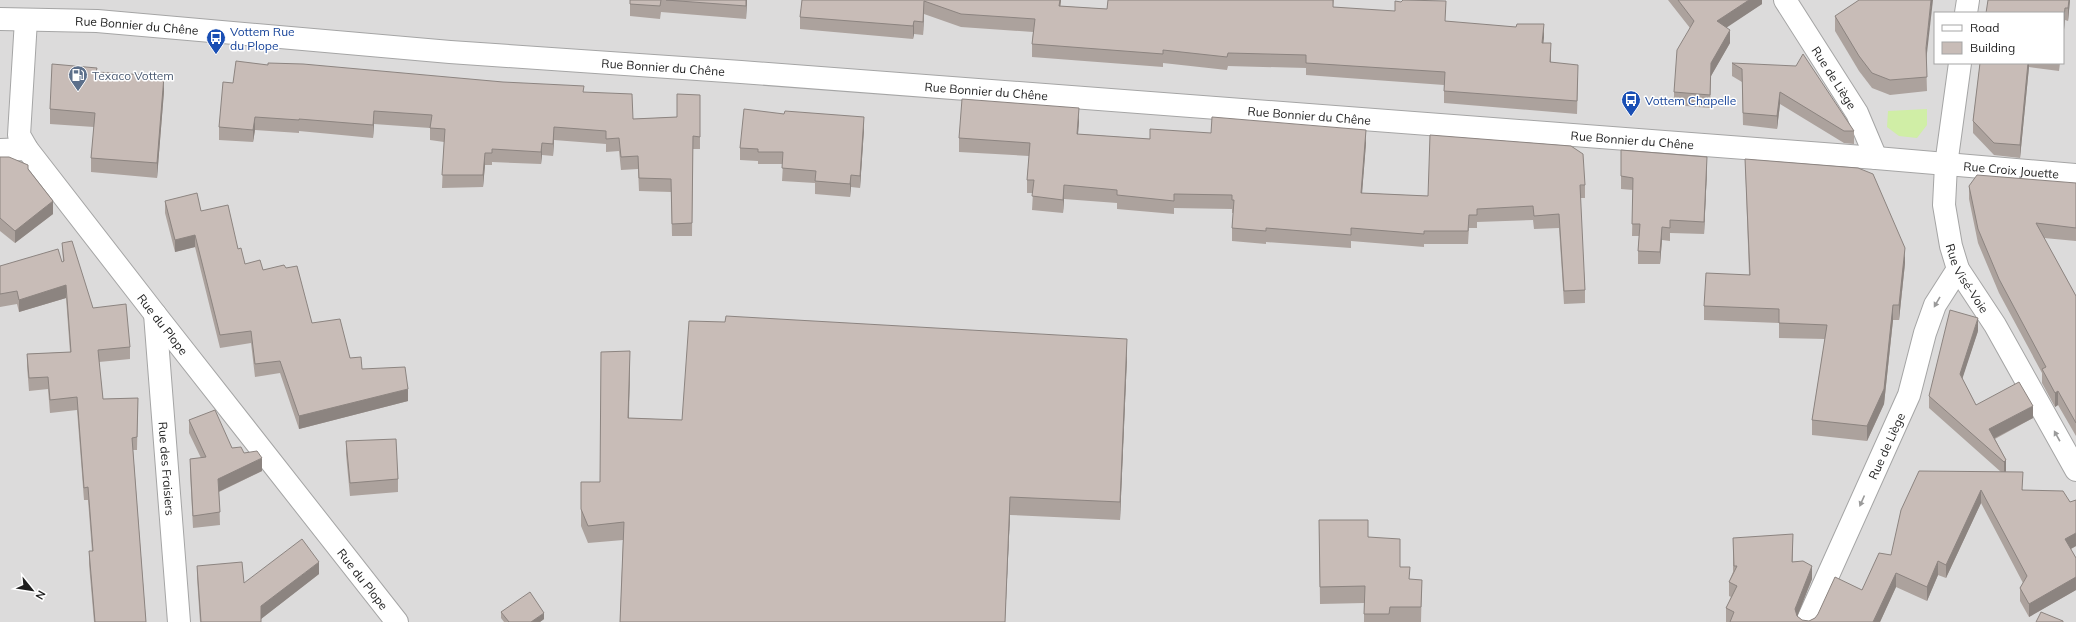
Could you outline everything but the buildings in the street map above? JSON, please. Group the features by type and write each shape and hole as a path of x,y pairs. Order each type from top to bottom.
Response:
{"street":[{"name":"Rue de Liège","path":"1786,0 1857,113 1876,158"},
{"path":"1966,12 1968,0"},
{"path":"0,18 26,20"},
{"name":"Rue Bonnier du Chêne","path":"26,20 97,21 450,52 741,72 1876,158 1946,165"},
{"name":"Rue du Plope","path":"26,20 20,135 27,149 397,622"},
{"name":"Rue Visé-Voie","path":"1960,64 1946,165 1944,205 1951,246 1958,269 1995,325 2076,470"},
{"path":"0,150 27,149"},
{"name":"Rue Croix Jouette","path":"1946,165 2076,175"},
{"name":"Rue de Liège","path":"1807,622 1909,395 1925,333 1935,305 1958,269"},
{"name":"Rue des Fraisiers","path":"155,314 179,622"}],"shaded area":[{"path":"0,0 2076,0 2076,622 0,622"}],"green space":[{"path":"1927,109 1927,125 1917,138 1899,136 1887,127 1888,111"}],"place":[{"name":"Vottem Rue du Plope","path":"216,55"},
{"name":"Texaco Vottem","path":"78,92"},
{"name":"Vottem Chapelle","path":"1631,117"}]}
